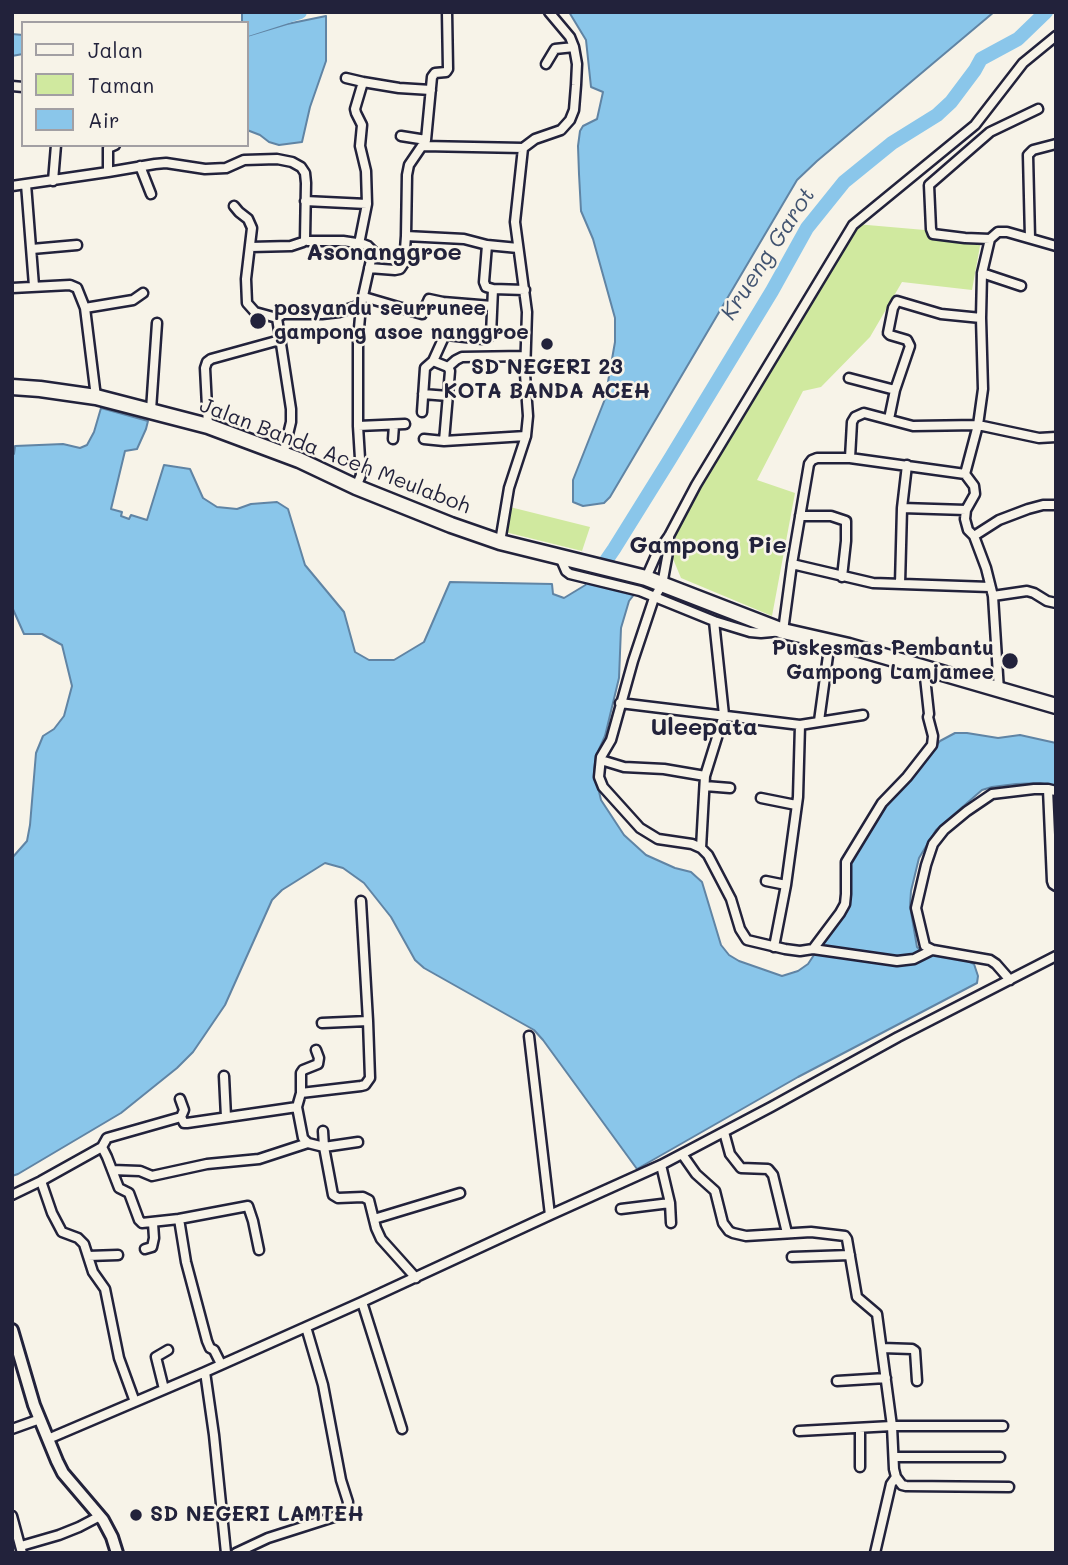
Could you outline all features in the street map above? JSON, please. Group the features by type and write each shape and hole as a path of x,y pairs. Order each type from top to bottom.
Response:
{"highway":[{"name":"Jalan Banda Aceh Meulaboh","path":"12,387 96,397 208,426 299,460 356,487 451,525 500,542 560,557 581,569 662,584 783,631 830,641 1056,706"}],"street":[{"path":"369,268 395,270 404,263 409,164 424,143 432,77 435,73 446,72 448,69 447,12"},
{"path":"401,136 424,143 523,148 535,139 561,130 574,110 577,64 570,37 549,12"},
{"path":"965,474 850,458 812,460 800,516 783,631 761,633 714,621 654,598 642,582 696,485 853,225 975,125 1023,63 1056,36"},
{"path":"546,64 555,49 574,47"},
{"path":"346,78 399,88 431,90"},
{"path":"359,244 367,204 366,171 360,146 362,125 355,109 363,82"},
{"path":"990,239 933,234 929,185 990,132 1038,109"},
{"path":"1030,238 1028,155 1033,150 1056,144"},
{"path":"53,180 56,147"},
{"path":"108,172 108,148 110,147"},
{"path":"500,542 509,488 526,436 528,416 525,374 527,312 515,222 523,148"},
{"path":"12,186 166,163 205,169 226,168 244,160 277,159 292,162 305,173 305,240"},
{"path":"140,166 151,194"},
{"path":"26,184 34,286"},
{"path":"304,201 367,204"},
{"path":"234,206 248,219 252,228 246,279 247,303 255,312 277,318 283,314 322,314 339,312 362,301 422,314 429,299 492,306"},
{"path":"999,691 993,596 974,536 966,525 965,510 975,490 965,474 978,425 982,389 982,273 990,239 998,232 1007,232 1056,246"},
{"path":"406,236 464,239 487,245 518,248"},
{"path":"250,247 291,246 305,240 343,241 359,244 373,251 362,301 357,367 360,475 356,487"},
{"path":"32,249 77,245"},
{"path":"487,245 486,287 524,290"},
{"path":"982,273 1021,286"},
{"path":"12,288 70,285 77,288 85,308 96,397"},
{"path":"422,412 425,368 433,361 443,339 447,335 488,338 491,335 493,289"},
{"path":"85,308 133,300 143,293"},
{"path":"889,419 895,390 910,346 907,340 887,333 897,302 941,314 981,318"},
{"path":"277,318 291,409 291,422 283,455"},
{"path":"150,410 157,323"},
{"path":"208,426 206,362 280,340"},
{"path":"448,367 462,357 525,356"},
{"path":"433,361 448,367 451,375 444,440"},
{"path":"849,378 895,390"},
{"path":"423,394 448,396"},
{"path":"850,458 850,429 855,416 864,413 913,426 978,425 1039,438 1056,437"},
{"path":"358,426 405,424"},
{"path":"394,425 394,439"},
{"path":"424,439 526,436"},
{"path":"901,584 902,508 907,466"},
{"path":"974,536 999,520 1028,509 1056,505"},
{"path":"902,508 965,510"},
{"path":"800,516 831,516 846,521 842,577"},
{"path":"669,536 662,584 654,598 611,740 601,760 600,776 603,787 640,828 658,839 692,844 708,855 731,899 740,929 746,939 800,951 814,949 897,961 914,959 931,950"},
{"path":"792,564 873,583 990,587"},
{"path":"993,596 1027,591 1056,603"},
{"path":"701,848 705,776 724,715 714,621"},
{"path":"819,722 830,641"},
{"path":"814,949 845,904 846,862 852,851 882,803 932,746 924,668"},
{"path":"621,703 800,725 863,715"},
{"path":"774,947 786,885 796,805 800,725"},
{"path":"601,760 624,767 664,769 705,776"},
{"path":"705,786 730,788"},
{"path":"1010,980 989,960 931,950 924,944 916,908 933,844 944,830 992,794 1052,790 1052,881 1056,886"},
{"path":"761,798 796,805"},
{"path":"766,881 786,885"},
{"path":"301,1093 361,1086 370,1078 361,901"},
{"path":"48,1439 416,1278 661,1165 898,1037 1056,956"},
{"path":"322,1023 368,1021"},
{"path":"529,1036 550,1215"},
{"path":"316,1050 318,1064 303,1070 300,1078 301,1093 297,1107 303,1138 308,1143 324,1147 358,1142"},
{"path":"224,1076 226,1117"},
{"path":"180,1099 184,1110 181,1117 187,1124 297,1107"},
{"path":"181,1117 111,1136 104,1141 102,1147 119,1188 130,1193 140,1221 144,1223 248,1206 258,1250"},
{"path":"323,1132 333,1195 338,1198 363,1197 369,1200 381,1239 416,1278"},
{"path":"724,1132 730,1154 741,1168 768,1169 774,1175 787,1233"},
{"path":"112,1170 140,1171 152,1176 208,1164 259,1159 308,1143"},
{"path":"12,1195 102,1147"},
{"path":"682,1154 696,1174 715,1191 723,1223 729,1231 746,1236 811,1233 842,1235 847,1239 857,1297 877,1314 896,1477 902,1485 1010,1487"},
{"path":"661,1165 670,1203 671,1223"},
{"path":"41,1181 62,1232 78,1238 84,1244 93,1272 105,1289 119,1358 135,1402"},
{"path":"374,1219 460,1193"},
{"path":"621,1209 670,1203"},
{"path":"179,1219 186,1262 207,1341 221,1364"},
{"path":"145,1249 152,1247 153,1223"},
{"path":"88,1256 118,1255"},
{"path":"792,1257 850,1255"},
{"path":"362,1302 402,1429"},
{"path":"236,1553 268,1538 340,1515 347,1508 348,1502 341,1480 323,1385 306,1327"},
{"path":"12,1330 17,1363 63,1473 100,1516 112,1537 117,1553"},
{"path":"882,1348 915,1351 917,1381"},
{"path":"164,1389 156,1357 168,1350"},
{"path":"205,1372 226,1553"},
{"path":"837,1381 886,1378"},
{"path":"12,1429 40,1419"},
{"path":"799,1431 892,1426 1003,1426"},
{"path":"860,1428 860,1467"},
{"path":"894,1457 1000,1457"},
{"path":"876,1553 891,1484 896,1477"},
{"path":"12,1516 22,1549 100,1516"}],"green space":[{"path":"856,224 982,235 972,290 902,282 870,337 821,387 803,391 757,480 795,493 772,616 681,578 671,554 679,525"},
{"path":"510,507 590,527 582,551 505,532"}],"water":[{"path":"242,12 284,12 248,25 248,21 242,21"},
{"path":"569,12 994,12 797,180 610,497 604,503 583,506 573,502 573,480 605,399 615,342 615,318 593,239 581,211 579,174 580,131 583,126 597,119 603,92 591,87 586,40"},
{"path":"326,16 326,61 310,107 302,142 279,145 248,130 248,36"},
{"path":"12,34 21,35 21,54 12,56"},
{"path":"101,408 148,421 137,449 125,451 111,509 122,512 121,516 129,519 131,515 147,520 164,465 190,469 203,498 217,507 237,509 251,504 277,502 288,509 305,565 344,612 355,652 369,660 394,660 424,642 450,582 552,584 553,594 564,598 592,581 636,592 629,601 621,628 619,678 605,736 596,756 594,770 601,800 624,835 646,855 691,872 702,882 721,945 729,955 739,961 782,976 798,971 808,964 841,914 849,867 876,815 940,741 955,733 967,733 998,738 1020,735 1056,743 1056,787 1040,783 982,790 936,830 919,858 910,906 917,947 922,952 959,957 974,964 977,983 798,1077 637,1169 534,1030 424,968 415,960 391,917 364,883 343,868 325,863 282,890 272,900 225,1005 193,1052 177,1068 121,1113 12,1176 12,858 27,841 36,753 43,736 54,729 64,716 72,686 62,645 42,634 24,634 12,607 12,454 15,446 63,444 80,448 87,445"}],"waterway":[{"path":"248,29 300,12"},
{"name":"Krueng Garot","path":"592,581 670,459 807,228 844,182 892,143 937,115 951,102 981,59 1018,39 1046,12"}],"place":[{"name":"posyandu seurrunee gampong asoe nanggroe","path":"258,321"},
{"name":"SD NEGERI 23 KOTA BANDA ACEH","path":"547,344"},
{"name":"Puskesmas Pembantu Gampong Lamjamee","path":"1010,661"},
{"name":"SD NEGERI LAMTEH","path":"136,1515"}],"district":[{"name":"Asonanggroe","path":"384,253"},
{"name":"Gampong Pie","path":"708,546"},
{"name":"Uleepata","path":"704,728"}]}
